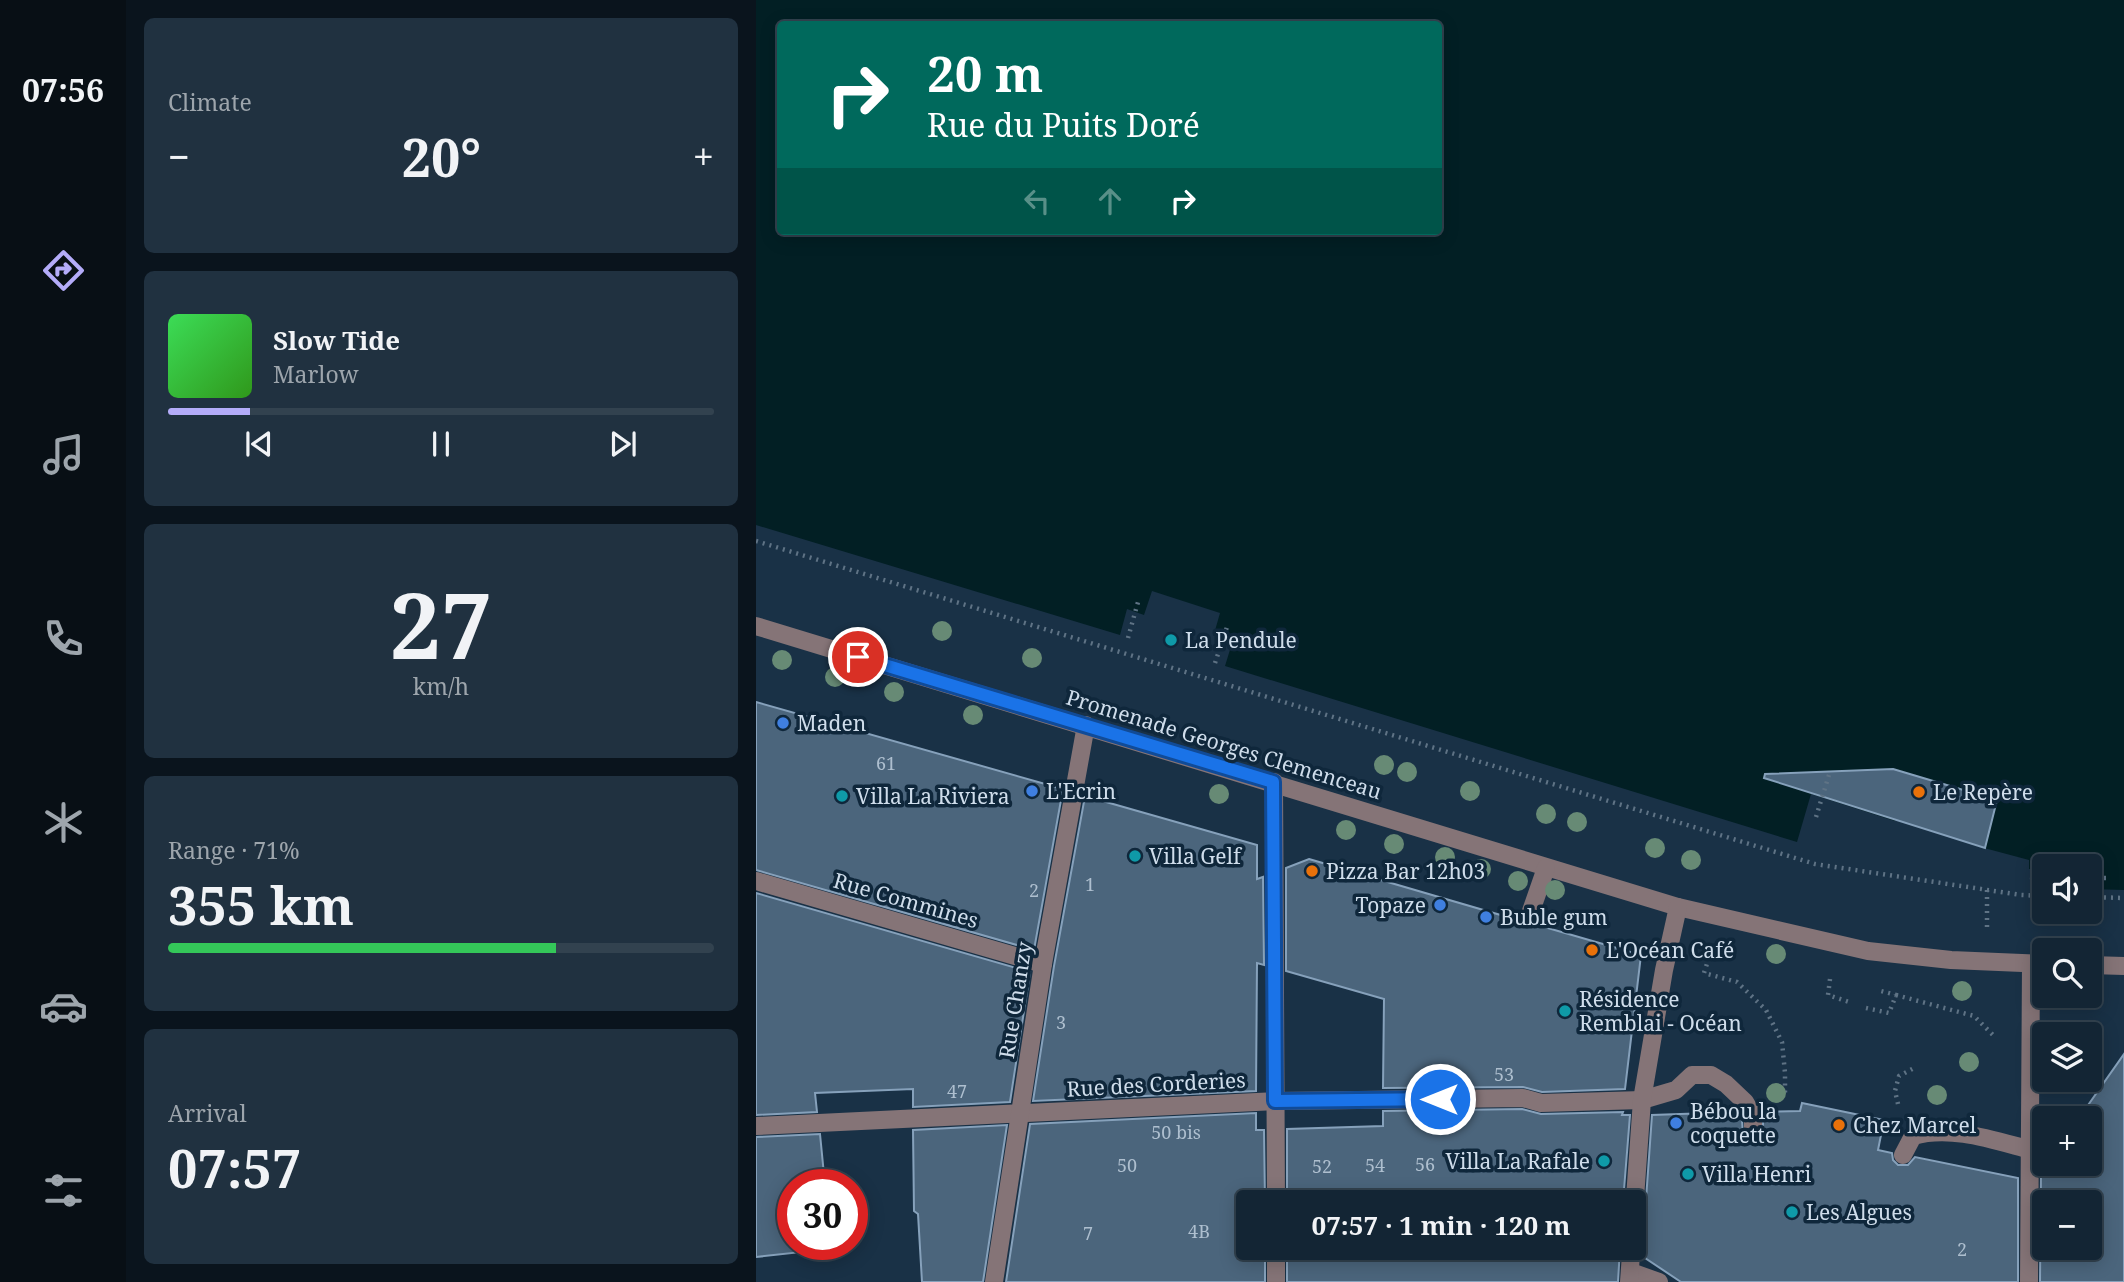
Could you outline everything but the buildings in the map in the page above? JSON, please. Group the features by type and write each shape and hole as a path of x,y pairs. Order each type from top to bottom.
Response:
{"street":[{"name":"Promenade Georges Clemenceau","path":"756,626 1678,907 1868,951 1951,960 2032,964"},
{"name":"Rue Chanzy","path":"994,1282 1043,964 1086,725"},
{"path":"1273,782 1276,1190"},
{"path":"1530,914 1546,868"},
{"name":"Rue Commines","path":"756,881 1043,964"},
{"path":"1659,1282 1630,1277 1642,1100 1664,970 1678,907"},
{"path":"2102,965 2124,966"},
{"path":"2029,1282 2036,1008"},
{"name":"Rue des Corderies","path":"756,1126 1275,1101 1523,1098 1541,1103 1642,1100 1676,1090 1692,1075 1711,1075 1726,1084 1745,1102 1753,1124"},
{"path":"1903,1155 1913,1136 1932,1131 1988,1138 2031,1150"},
{"path":"1276,1260 1276,1282"}],"path":[{"path":"756,541 1815,864 2032,895"},
{"path":"1128,638 1138,601"},
{"path":"1215,663 1227,627"},
{"path":"1816,817 1829,775"},
{"path":"2102,878 2107,878"},
{"path":"2102,897 2124,898"},
{"path":"1716,976 1737,982 1766,1010 1782,1042 1785,1097 1779,1106 1753,1124"},
{"path":"1828,988 1828,995 1852,1003"},
{"path":"1896,995 1974,1016 1999,1041"},
{"path":"1866,1007 1889,1013 1892,1006"}],"shaded area":[{"path":"756,0 2124,0 2124,890 2102,889 2102,854 2032,854 2032,869 2029,869 2029,860 1973,845 1968,830 1900,816 1895,821 1811,794 1797,842 1225,666 1233,640 1214,634 1220,613 1152,591 1144,615 1127,609 1120,635 756,525"}],"place":[{"name":"La Pendule","path":"1171,640"},
{"name":"Maden","path":"783,723"},
{"name":"L'Ecrin","path":"1032,791"},
{"name":"Le Repère","path":"1919,792"},
{"name":"Villa La Riviera","path":"842,796"},
{"name":"Villa Gelf","path":"1135,856"},
{"name":"Pizza Bar 12h03","path":"1312,871"},
{"name":"Topaze","path":"1440,905"},
{"name":"Buble gum","path":"1486,917"},
{"name":"L'Océan Café","path":"1592,950"},
{"name":"Résidence Remblai - Océan","path":"1565,1011"},
{"name":"Bébou la coquette","path":"1676,1123"},
{"name":"Chez Marcel","path":"1839,1125"},
{"name":"Villa La Rafale","path":"1604,1161"},
{"name":"Villa Henri","path":"1688,1174"},
{"name":"Les Algues","path":"1792,1212"}],"route":[{"path":"858,657 1273,782 1275,1101 1440,1099"}]}
